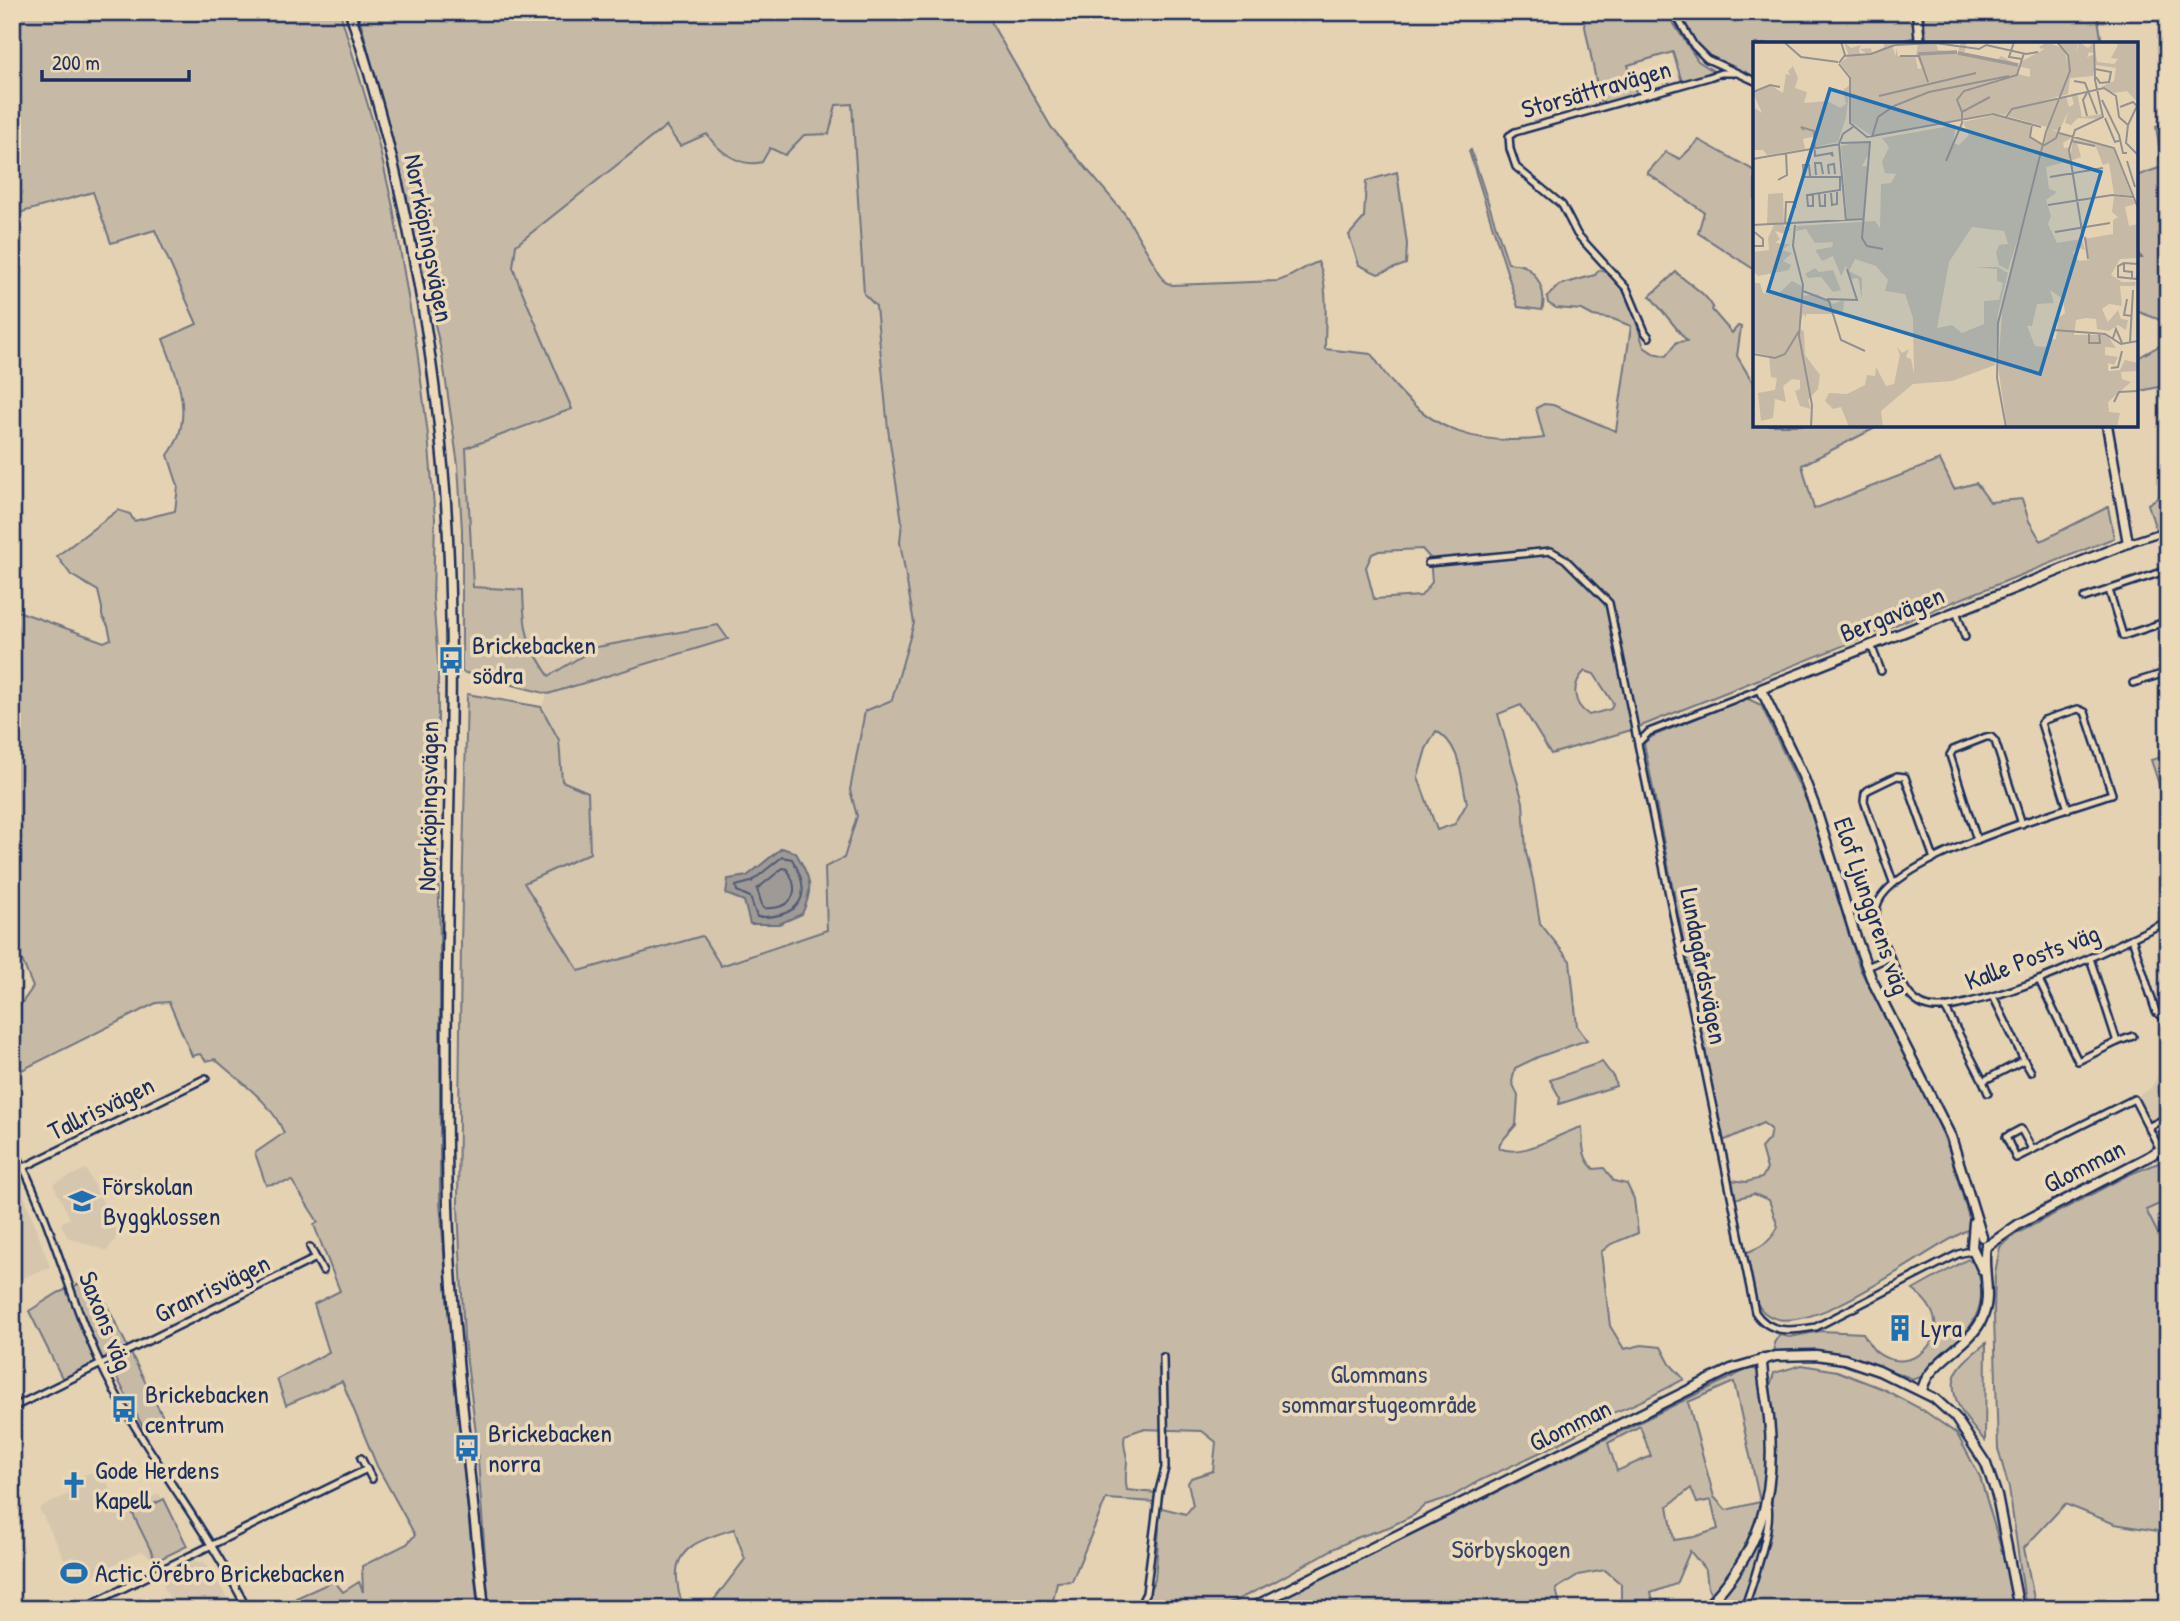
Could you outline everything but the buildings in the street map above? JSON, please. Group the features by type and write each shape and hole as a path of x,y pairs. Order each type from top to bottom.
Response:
{"main road":[{"name":"Norrköpingsvägen","path":"350,12 389,146 419,282 435,387 443,467 451,649 448,1207 456,1346 484,1609"},
{"path":"1917,12 1920,42"},
{"path":"2107,427 2128,543"},
{"name":"Bergavägen","path":"1761,689 2128,543"},
{"name":"Elof Ljunggrens väg","path":"1761,689 1803,776 1816,810 1854,935 1867,967 1951,1137 1974,1215 1979,1244"},
{"name":"Glomman","path":"1979,1244 2168,1145"},
{"path":"1922,1391 1923,1383 1931,1372 1967,1340 1983,1318 1988,1295 1979,1244"},
{"name":"Glomman","path":"1249,1609 1731,1369 1762,1359 1798,1354 1844,1359 1889,1376 1922,1391 1962,1427 1986,1464 1997,1496 2019,1609"},
{"path":"1703,1609 1740,1567 1758,1532 1767,1503 1771,1447 1762,1359"}],"street":[{"path":"1674,12 1700,53 1712,63 1753,80"},
{"name":"Storsättravägen","path":"1649,337 1644,332 1627,289 1577,234 1562,205 1516,167 1509,135 1709,77 1736,73"},
{"name":"Bergavägen","path":"2128,543 2168,530"},
{"name":"Lundagårdsvägen","path":"1428,563 1551,551 1565,559 1609,603 1755,1312 1767,1326 1774,1329 1796,1330 1816,1326 1979,1244"},
{"path":"2084,598 2168,570"},
{"path":"2109,590 2120,637 2168,621"},
{"path":"1956,611 1965,636"},
{"path":"1871,645 1881,671"},
{"path":"2133,684 2167,674"},
{"name":"Bergavägen","path":"1640,744 1642,737 1649,732 1761,689"},
{"path":"1865,793 1866,808 1893,883 1934,859 1977,839 2111,794 2084,710 2078,709 2045,720 2041,726 2068,808"},
{"path":"1977,839 1950,755 1953,750 1986,737 1995,741 2022,824"},
{"path":"1865,793 1898,776 1905,777 1934,859"},
{"path":"1858,787 1865,793"},
{"name":"Kalle Posts väg","path":"1893,883 1879,899 1876,910 1880,932 1903,986 1913,999 1928,1007 1945,1007 1993,996 2039,980 2168,921"},
{"path":"2132,938 2156,1012 2163,1017 2168,1015"},
{"path":"1867,967 1891,957"},
{"path":"2090,958 2117,1042"},
{"path":"2039,980 2078,1061"},
{"path":"1993,996 2031,1072"},
{"path":"1945,1007 1988,1093"},
{"path":"2071,1065 2133,1036"},
{"path":"1983,1081 2024,1060"},
{"name":"Tallrisvägen","path":"12,1174 206,1078"},
{"path":"2032,1149 2021,1129 2006,1137 2016,1158 2141,1094"},
{"path":"2134,1098 2168,1165"},
{"path":"2148,1127 2168,1117"},
{"name":"Saxons väg","path":"12,1146 48,1223 78,1310 101,1364 148,1448 211,1545 247,1609"},
{"path":"310,1247 323,1271"},
{"name":"Granrisvägen","path":"12,1408 316,1258"},
{"path":"1138,1609 1146,1593 1159,1491 1165,1468 1163,1357"},
{"path":"361,1458 372,1479"},
{"path":"81,1609 367,1469"},
{"path":"1744,1609 1757,1571 1768,1522 1767,1503"}],"shaded area":[{"path":"852,104 864,294 876,306 888,429 902,522 900,542 914,623 891,700 850,790 857,816 844,858 825,867 827,930 720,966 702,936 579,972 524,883 561,781 559,740 541,707 548,694 727,639 718,625 597,647 550,676 531,649 524,626 523,590 473,587 466,448 572,409 513,267 516,245 667,126 680,146 703,135 732,128 804,135 836,105"},
{"path":"2168,1059 2168,1140 2160,1143 2135,1098 2151,1088"},
{"name":"Förskolan Byggklossen","path":"86,1169 116,1229 116,1238 107,1251 67,1237 61,1223 70,1218 53,1184"},
{"path":"2168,1173 2168,1235 2162,1242 2146,1210"},
{"path":"12,1184 22,1190 50,1267 17,1280 12,1270"},
{"path":"100,1468 121,1512 159,1493 187,1546 156,1561 141,1551 84,1580 73,1556 65,1560 39,1508 79,1489 75,1480"},
{"path":"194,1561 204,1562 212,1571 233,1609 175,1609 163,1585 167,1575"}],"green space":[{"path":"12,12 340,12 375,129 393,207 417,350 435,518 433,598 438,662 435,765 440,938 440,1203 453,1367 478,1609 290,1609 296,1598 334,1581 343,1592 359,1582 363,1592 362,1566 407,1544 415,1535 377,1466 342,1381 286,1405 277,1379 329,1352 314,1304 340,1291 314,1225 318,1222 292,1181 266,1185 255,1153 284,1133 263,1101 215,1059 206,1061 200,1054 192,1056 169,1002 156,1003 12,1075 12,1017 33,987 22,960 12,957 12,609 104,642 111,639 102,616 98,591 71,575 57,556 118,510 130,514 134,521 175,511 178,486 168,455 181,427 181,397 163,339 197,324 155,230 111,243 93,192 12,215"},
{"name":"Glommans sommarstugeområde","path":"358,12 988,12 993,26 1051,127 1125,214 1165,282 1172,285 1278,281 1318,262 1325,293 1325,349 1371,354 1406,398 1440,424 1458,432 1498,440 1544,438 1536,408 1544,404 1553,405 1616,431 1631,326 1613,319 1593,316 1582,310 1556,308 1548,303 1547,297 1559,285 1595,275 1599,270 1609,274 1624,290 1644,347 1653,353 1666,356 1677,342 1687,341 1650,296 1676,272 1705,297 1713,307 1712,310 1732,333 1738,326 1741,327 1737,356 1753,383 1753,427 1877,427 1802,465 1814,509 1940,460 1954,489 1976,483 1990,502 2022,499 2029,521 2041,541 2108,507 2114,538 1631,730 1551,754 1521,705 1498,714 1523,802 1526,852 1540,923 1570,961 1577,1026 1587,1040 1515,1068 1512,1082 1518,1096 1516,1125 1500,1143 1499,1148 1509,1151 1530,1148 1582,1127 1587,1160 1594,1169 1604,1168 1614,1181 1627,1184 1634,1199 1638,1233 1611,1244 1601,1252 1610,1326 1624,1349 1642,1345 1661,1347 1670,1364 1684,1379 1628,1407 1599,1415 1601,1420 1558,1444 1451,1497 1425,1505 1414,1515 1389,1527 1335,1548 1218,1609 1145,1609 1142,1603 1155,1580 1159,1529 1155,1502 1106,1499 1072,1581 1057,1582 1053,1601 1069,1609 707,1609 745,1559 734,1529 704,1539 687,1550 681,1558 677,1582 680,1598 686,1609 489,1609 476,1433 464,1339 458,1206 467,694 541,707 559,740 562,781 588,792 590,853 524,883 579,971 702,936 721,966 827,930 825,867 844,858 857,816 850,790 865,711 892,700 914,623 900,542 902,522 888,429 876,306 864,294 852,104 836,105 829,134 804,135 785,155 770,148 762,162 754,163 731,157 717,147 707,134 680,146 666,126 516,245 513,267 572,409 466,448 473,587 523,590 528,636 535,654 549,676 597,647 718,625 728,639 548,694 462,672 462,530 458,465 442,355 398,163","holes":["1422,549 1430,558 1432,582 1421,596 1374,599 1366,567 1372,554 1379,551","1585,671 1594,674 1613,703 1611,709 1589,715 1579,705 1575,694 1577,682","1436,731 1451,744 1459,762 1467,803 1455,824 1437,830 1418,777 1426,749","1142,1429 1202,1431 1216,1442 1213,1471 1191,1478 1188,1483 1193,1505 1186,1514 1162,1508 1157,1493 1127,1490 1125,1435"]},
{"path":"1582,12 1666,12 1698,61 1715,72 1682,82 1673,52 1628,65 1637,96 1601,105"},
{"path":"1678,12 1913,12 1916,37 1896,42 1753,42 1753,77 1706,57"},
{"path":"1923,12 2097,12 2102,42 1927,42"},
{"path":"2168,122 2168,331 2158,319 2138,312 2138,258 2142,258 2138,253 2138,175 2162,167 2156,126"},
{"path":"1699,140 1753,170 1753,269 1698,233 1704,212 1647,173 1666,152 1680,159"},
{"path":"1471,150 1508,263 1524,266 1535,275 1543,292 1542,310 1518,307 1469,151"},
{"path":"1397,172 1407,244 1406,264 1378,274 1359,265 1349,235 1364,218 1366,181"},
{"path":"2168,341 2168,385 2138,392 2138,358"},
{"path":"2168,491 2168,527 2156,530 2148,504"},
{"path":"1746,698 1761,705 1808,804 1860,969 1926,1093 1949,1150 1972,1228 1837,1305 1809,1316 1784,1320 1765,1313 1760,1308 1751,1285 1745,1253 1765,1243 1778,1227 1769,1200 1754,1194 1734,1199 1731,1180 1746,1182 1762,1178 1767,1169 1761,1148 1769,1139 1771,1129 1763,1123 1723,1141 1644,743 1653,736"},
{"path":"2168,755 2168,785 2160,787 2151,760"},
{"path":"1602,1062 1614,1078 1616,1086 1559,1104 1560,1098 1550,1080"},
{"path":"2161,1162 2168,1173 2168,1200 2146,1210 2162,1242 2168,1247 2168,1529 2163,1532 2115,1524 2065,1504 2024,1548 2034,1599 2044,1609 2026,1609 2009,1488 1998,1449 1994,1315 1995,1273 2000,1247 2016,1234 2128,1175"},
{"path":"1968,1259 1975,1262 1980,1282 1981,1299 1977,1314 1959,1340 1921,1377 1914,1379 1829,1352 1775,1352 1774,1343 1779,1335 1790,1337 1821,1331 1863,1333 1875,1351 1889,1359 1904,1360 1917,1356 1928,1347 1934,1335 1935,1321 1928,1305 1913,1290"},
{"path":"93,1278 166,1423 146,1433 106,1357 63,1380 29,1311 58,1293"},
{"path":"1986,1343 1985,1441 1957,1403 1954,1385 1960,1366"},
{"path":"1802,1365 1837,1371 1883,1389 1923,1410 1957,1434 1980,1477 2006,1565 2014,1609 1709,1609 1744,1564 1757,1540 1767,1512 1771,1519 1775,1432 1770,1386 1774,1373"},
{"name":"Sörbyskogen","path":"1750,1368 1757,1370 1761,1377 1767,1423 1765,1507 1747,1549 1712,1597 1706,1571 1690,1551 1676,1584 1651,1593 1653,1602 1659,1600 1660,1609 1621,1609 1621,1584 1605,1570 1578,1575 1556,1589 1561,1609 1259,1609","holes":["1734,1382 1760,1502 1726,1510 1714,1497 1688,1402","1640,1426 1651,1456 1617,1471 1608,1443","1691,1488 1697,1503 1711,1500 1718,1529 1674,1540 1668,1506"]},
{"path":"164,1499 187,1546 156,1561 133,1514"}],"water":[{"path":"782,848 796,853 808,877 808,897 802,914 779,924 750,924 744,901 726,894 728,879 747,876"}],"place":[{"name":"Brickebacken södra","path":"451,660"},
{"name":"Förskolan Byggklossen","path":"82,1201"},
{"name":"Lyra","path":"1900,1328"},
{"name":"Brickebacken centrum","path":"124,1409"},
{"name":"Brickebacken norra","path":"467,1448"},
{"name":"Gode Herdens Kapell","path":"74,1485"},
{"name":"Actic Örebro Brickebacken","path":"74,1573"}]}
